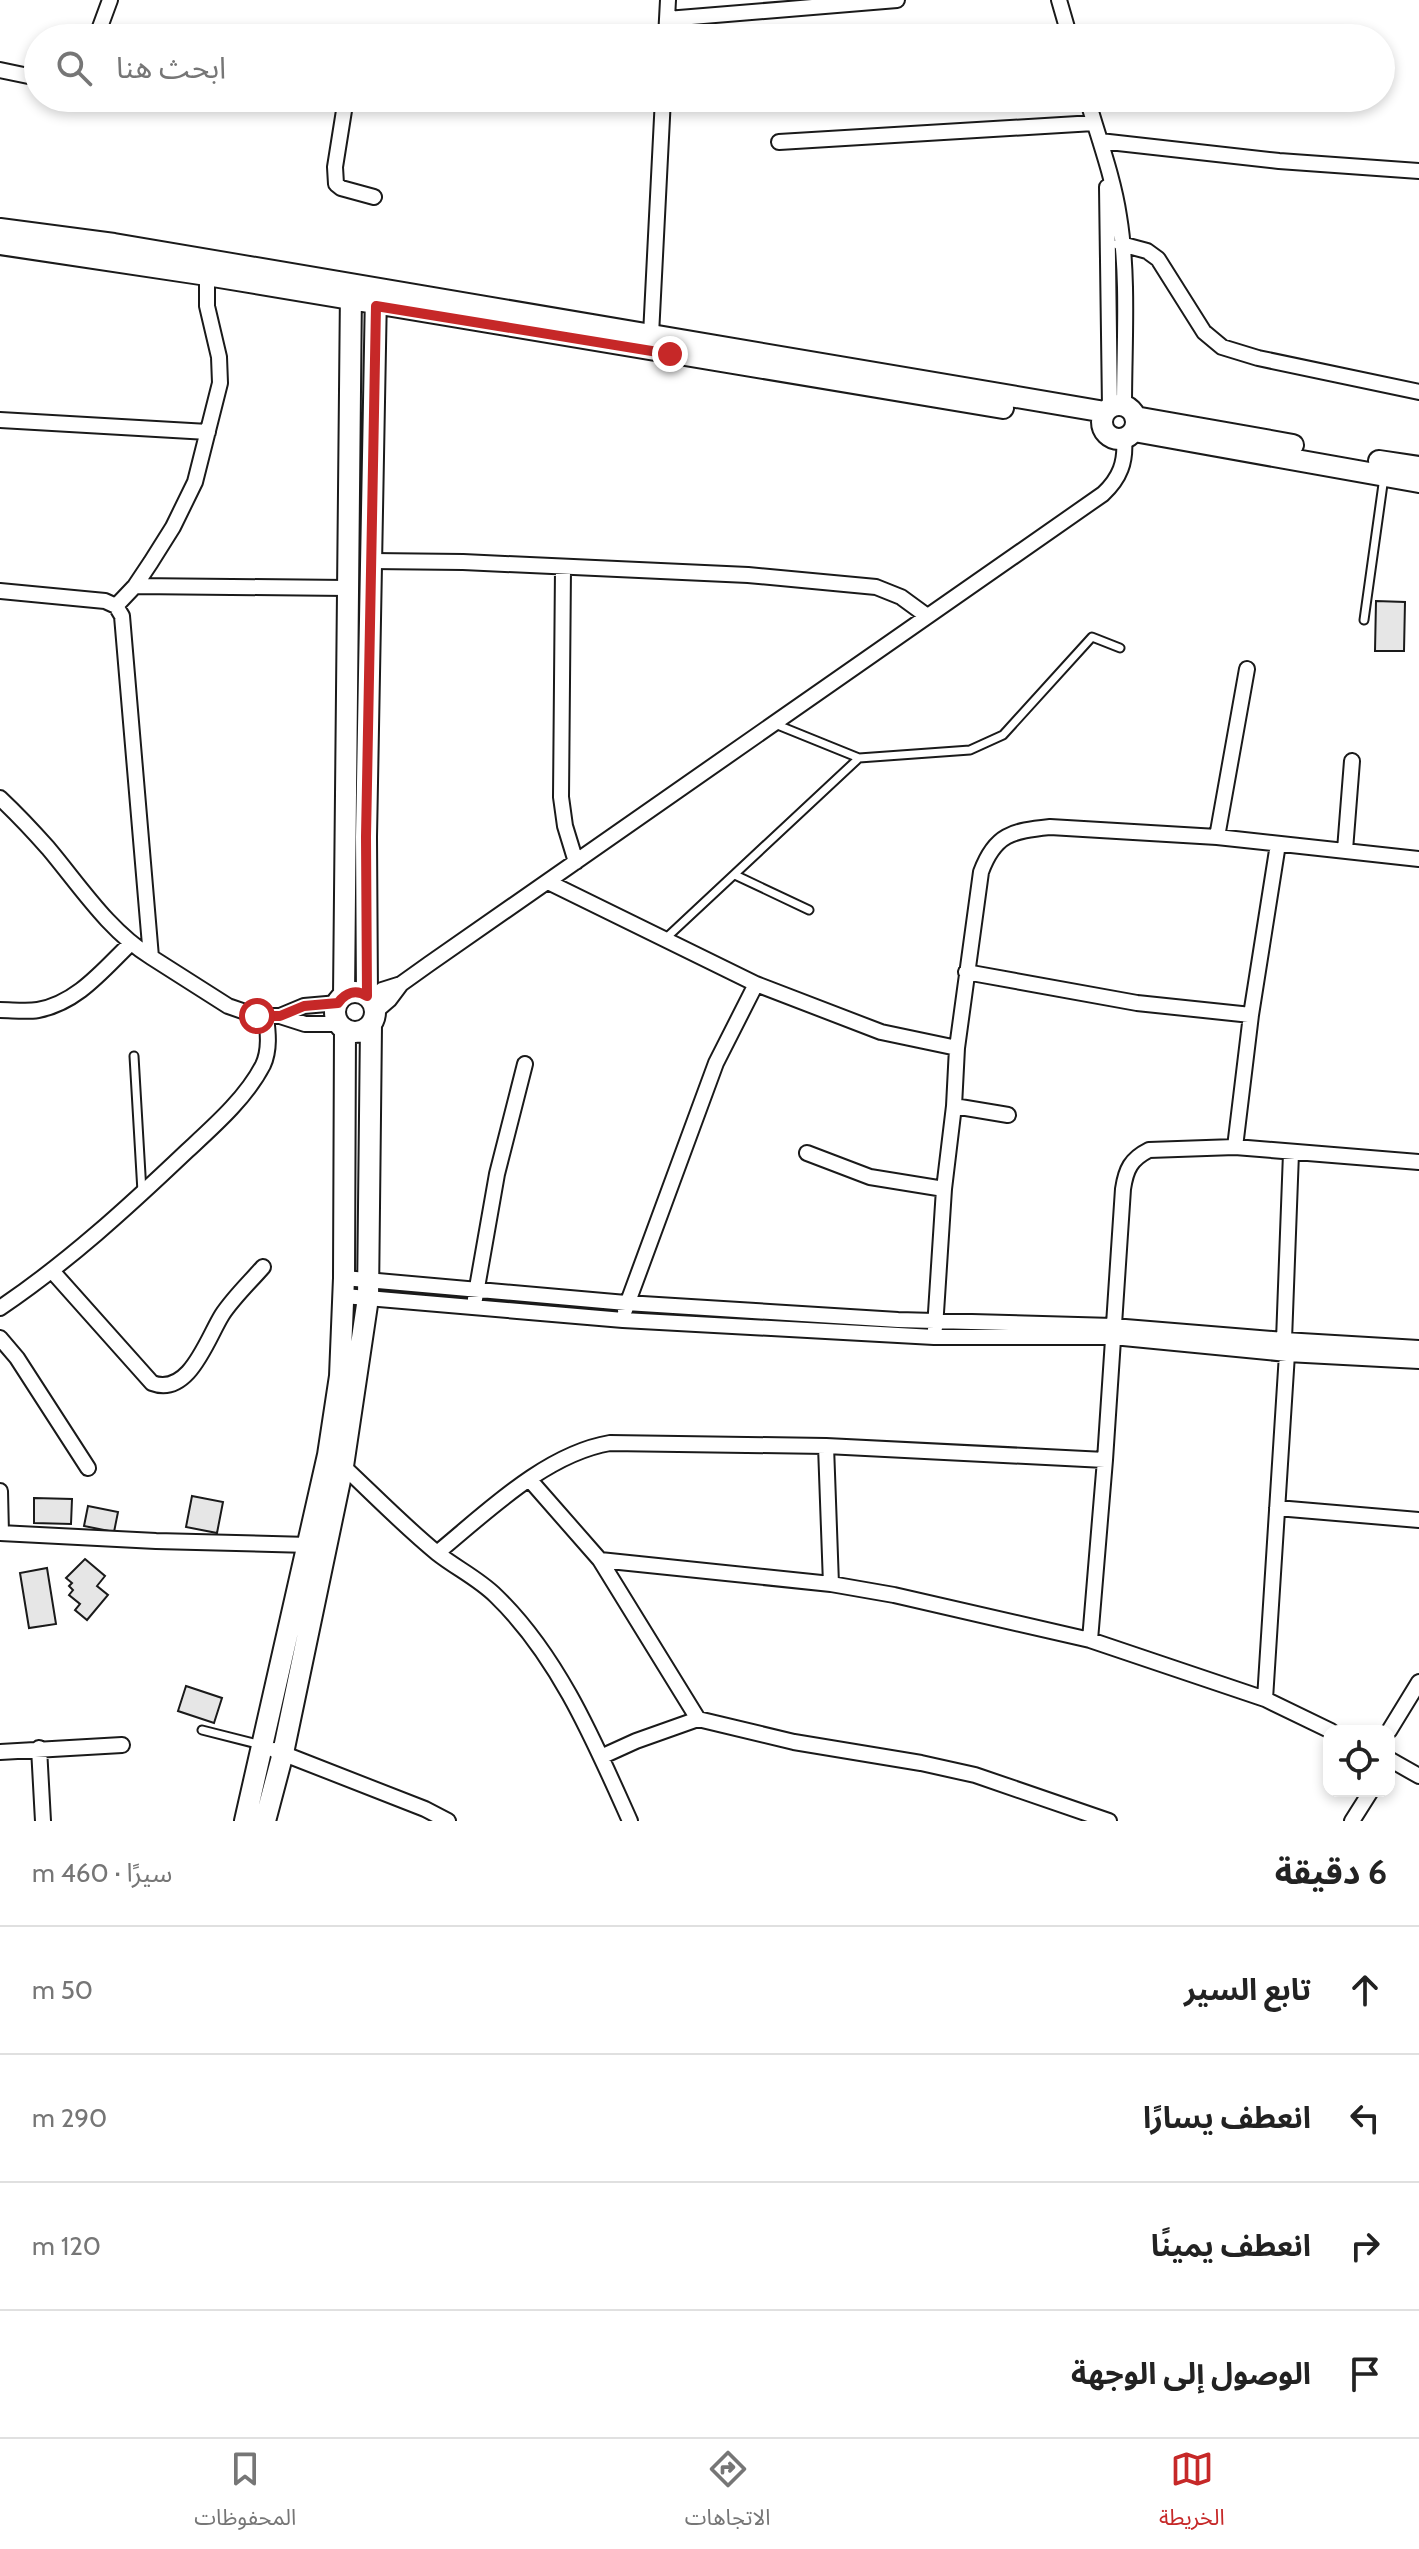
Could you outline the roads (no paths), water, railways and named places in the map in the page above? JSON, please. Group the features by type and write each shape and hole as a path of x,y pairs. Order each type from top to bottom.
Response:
{"street":[{"path":"101,24 110,0"},
{"path":"667,24 668,0"},
{"path":"667,19 897,0"},
{"path":"1059,0 1066,24"},
{"path":"0,70 24,75"},
{"path":"344,112 335,167 336,184 374,197"},
{"path":"651,335 662,112"},
{"path":"1091,112 1120,217 1119,420"},
{"path":"779,142 1094,123"},
{"path":"1100,141 1279,161 1419,171"},
{"path":"0,798 47,847 130,944 228,1006 305,1024 342,1026 359,1032 382,990 401,984 1103,494 1119,475 1125,451 1119,420 1108,167"},
{"path":"0,229 114,244 376,298 1419,467"},
{"path":"0,244 350,293"},
{"path":"1121,244 1147,251 1158,259 1204,332 1222,347 1258,358 1419,392"},
{"path":"116,606 135,586 173,527 195,482 220,370 207,306 207,275"},
{"path":"245,1821 309,1545 328,1455 340,1376 344,1287 342,1026 336,1017 341,999 350,293"},
{"path":"376,298 651,335 1119,420 1419,482"},
{"path":"265,1821 283,1753 343,1466 368,1290 371,1008 366,837 376,298"},
{"path":"0,420 208,432"},
{"path":"372,561 748,575 876,587 901,597 927,616"},
{"path":"563,568 561,797 565,826 576,862"},
{"path":"135,586 347,588"},
{"path":"0,591 105,601 116,606 122,616 151,957"},
{"path":"1217,837 1247,669"},
{"path":"1345,850 1352,761"},
{"path":"934,1337 957,1048 981,872 989,851 1004,838 1023,830 1050,827 1217,837 1419,859"},
{"path":"1235,1147 1251,1015 1278,844"},
{"path":"548,882 756,984 881,1032 957,1048"},
{"path":"0,1010 37,1010 62,1003 85,987 130,944"},
{"path":"966,972 1137,1003 1251,1015"},
{"path":"623,1320 626,1303 716,1063 756,984"},
{"path":"273,1016 358,992 371,1008"},
{"path":"0,1308 53,1272 217,1123 253,1082 265,1061 273,1016"},
{"path":"474,1307 497,1174 525,1064"},
{"path":"954,1106 1008,1115"},
{"path":"1090,1640 1123,1189 1130,1163 1149,1150 1235,1147 1419,1162"},
{"path":"807,1153 870,1177 944,1189"},
{"path":"1265,1699 1285,1347 1291,1153"},
{"path":"53,1272 152,1383 160,1386 171,1385 183,1378 224,1312 263,1267"},
{"path":"344,1287 474,1307 623,1320 934,1337 1113,1331"},
{"path":"368,1290 476,1290 626,1303 1113,1331 1419,1361"},
{"path":"0,1338 17,1358 88,1468"},
{"path":"1285,1347 1419,1348"},
{"path":"437,1553 529,1479 578,1451 610,1443 826,1446 1105,1460"},
{"path":"826,1446 831,1584"},
{"path":"343,1466 437,1553 489,1589 512,1613 568,1691 603,1756 630,1821"},
{"path":"529,1479 600,1560 698,1719"},
{"path":"0,1491 0,1533 309,1545"},
{"path":"1277,1508 1419,1520"},
{"path":"600,1560 831,1584 894,1595 1090,1640 1265,1699 1323,1727"},
{"path":"1393,1725 1419,1682"},
{"path":"603,1756 698,1719 794,1742 975,1775 1109,1821"},
{"path":"0,1752 122,1745"},
{"path":"263,1745 448,1821"},
{"path":"39,1748 43,1821"},
{"path":"1395,1762 1419,1776"},
{"path":"1352,1821 1367,1797"}],"lane":[{"path":"1364,620 1385,475"},
{"path":"775,724 859,758 970,750 1003,735 1092,637 1120,648"},
{"path":"664,940 859,758"},
{"path":"735,875 809,910"},
{"path":"134,1056 142,1194"},
{"path":"202,1730 263,1745"}]}
